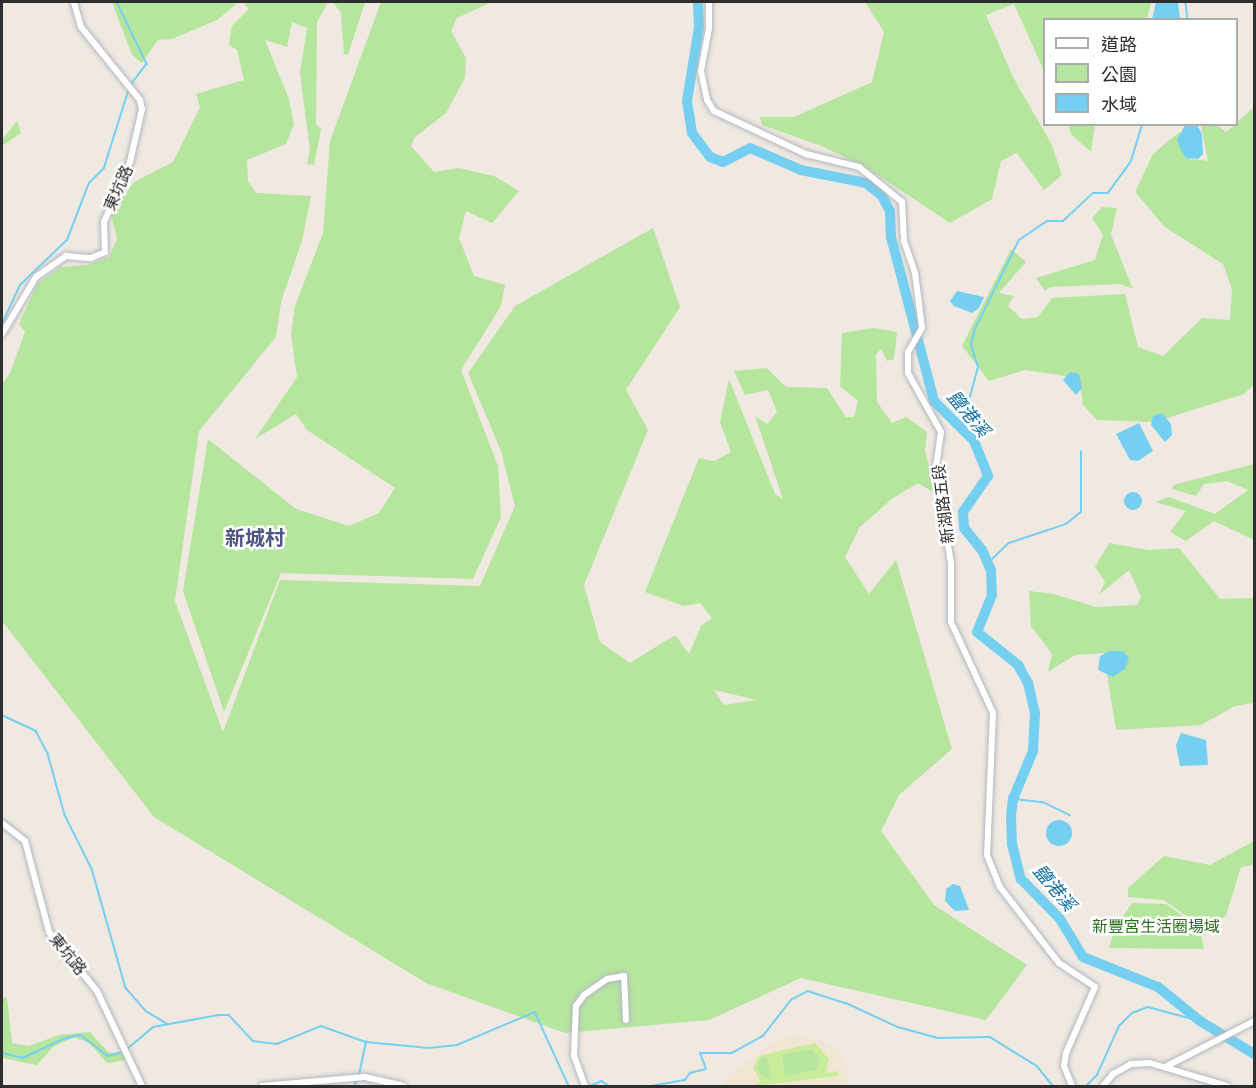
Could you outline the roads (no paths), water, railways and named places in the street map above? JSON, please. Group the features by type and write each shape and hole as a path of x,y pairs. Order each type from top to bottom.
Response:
{"street":[{"name":"東坑路","path":"2,334 36,277 66,256 92,258 105,252 104,222 130,162 142,109 140,100 81,27 74,2"},
{"name":"新湖路五段","path":"709,2 709,28 701,71 707,100 714,111 806,154 859,167 902,202 904,241 921,310 918,335 911,344 908,373 941,432 936,469 951,564 951,622 993,713 987,855 1000,887 1059,963 1095,987 1066,1053 1064,1066 1072,1086"},
{"name":"東坑路","path":"2,823 25,841 49,932 97,991 127,1050 142,1086"},
{"path":"585,1086 574,1055 576,1006 584,995 607,979 624,976 626,1020"},
{"path":"1167,1066 1254,1020"},
{"path":"1103,1086 1113,1074 1131,1064 1167,1066 1227,1086"},
{"path":"262,1086 365,1077 403,1086"}],"water":[{"path":"1156,2 1178,2 1180,18 1152,18"},
{"path":"1184,126 1198,126 1202,134 1203,154 1198,159 1186,158 1177,140"},
{"path":"957,291 984,297 979,308 972,313 954,306 950,301"},
{"path":"1070,372 1079,374 1082,388 1076,395 1063,380"},
{"path":"1162,413 1171,424 1172,435 1165,442 1151,425 1153,416"},
{"path":"1139,423 1153,451 1138,461 1130,460 1116,434"},
{"path":"1133,492 1139,495 1142,501 1139,507 1133,510 1127,507 1124,501 1127,495"},
{"path":"1109,651 1123,651 1129,658 1125,669 1113,677 1098,670 1100,656"},
{"path":"1181,733 1206,740 1208,765 1180,766 1176,745"},
{"path":"1059,820 1068,824 1072,833 1068,842 1059,846 1050,842 1046,833 1050,824"},
{"path":"953,884 960,886 969,910 955,911 945,901 946,889"}],"waterway":[{"path":"117,2 147,64 132,84"},
{"name":"鹽港溪","path":"698,2 699,27 687,101 692,133 710,157 723,162 750,148 801,170 866,183 882,196 890,211 891,237 934,401 974,441 988,476 963,512 964,528 982,550 991,570 992,595 977,632 1018,665 1028,683 1035,713 1033,751 1013,799 1011,816 1012,844 1021,879 1060,919 1083,957 1158,987 1200,1021 1254,1054"},
{"path":"1186,2 1188,18"},
{"path":"2,324 20,285 67,240 89,183 104,168 129,88"},
{"path":"962,426 978,367 971,345 975,329 1019,240 1047,221 1063,221 1093,193 1108,193 1131,161 1141,126"},
{"path":"988,563 1009,543 1066,524 1081,512 1081,452"},
{"path":"2,676 2,715 36,731 48,754 65,815 92,869 126,988 146,1011 168,1024"},
{"path":"1013,799 1043,802 1070,815"},
{"path":"651,1086 685,1080 690,1073 706,1069 700,1053 732,1053 763,1036 791,1000 808,991 846,1003 898,1027 938,1038 990,1037 1037,1066 1053,1086"},
{"path":"1086,1086 1097,1075 1119,1026 1132,1013 1148,1007 1200,1021"},
{"path":"126,1050 153,1027 219,1015 229,1015 253,1041 277,1044 321,1026 366,1042 429,1048 457,1045 535,1012 569,1086"},
{"path":"2,1053 23,1058 63,1039 81,1035 108,1056 122,1052"},
{"path":"359,1075 366,1042"},
{"path":"354,1086 358,1080"},
{"path":"590,1086 602,1081 609,1086"}],"district":[{"name":"新城村","path":"255,538"}],"park label":[{"name":"新豐宮生活圈場域","path":"1156,926"}]}
